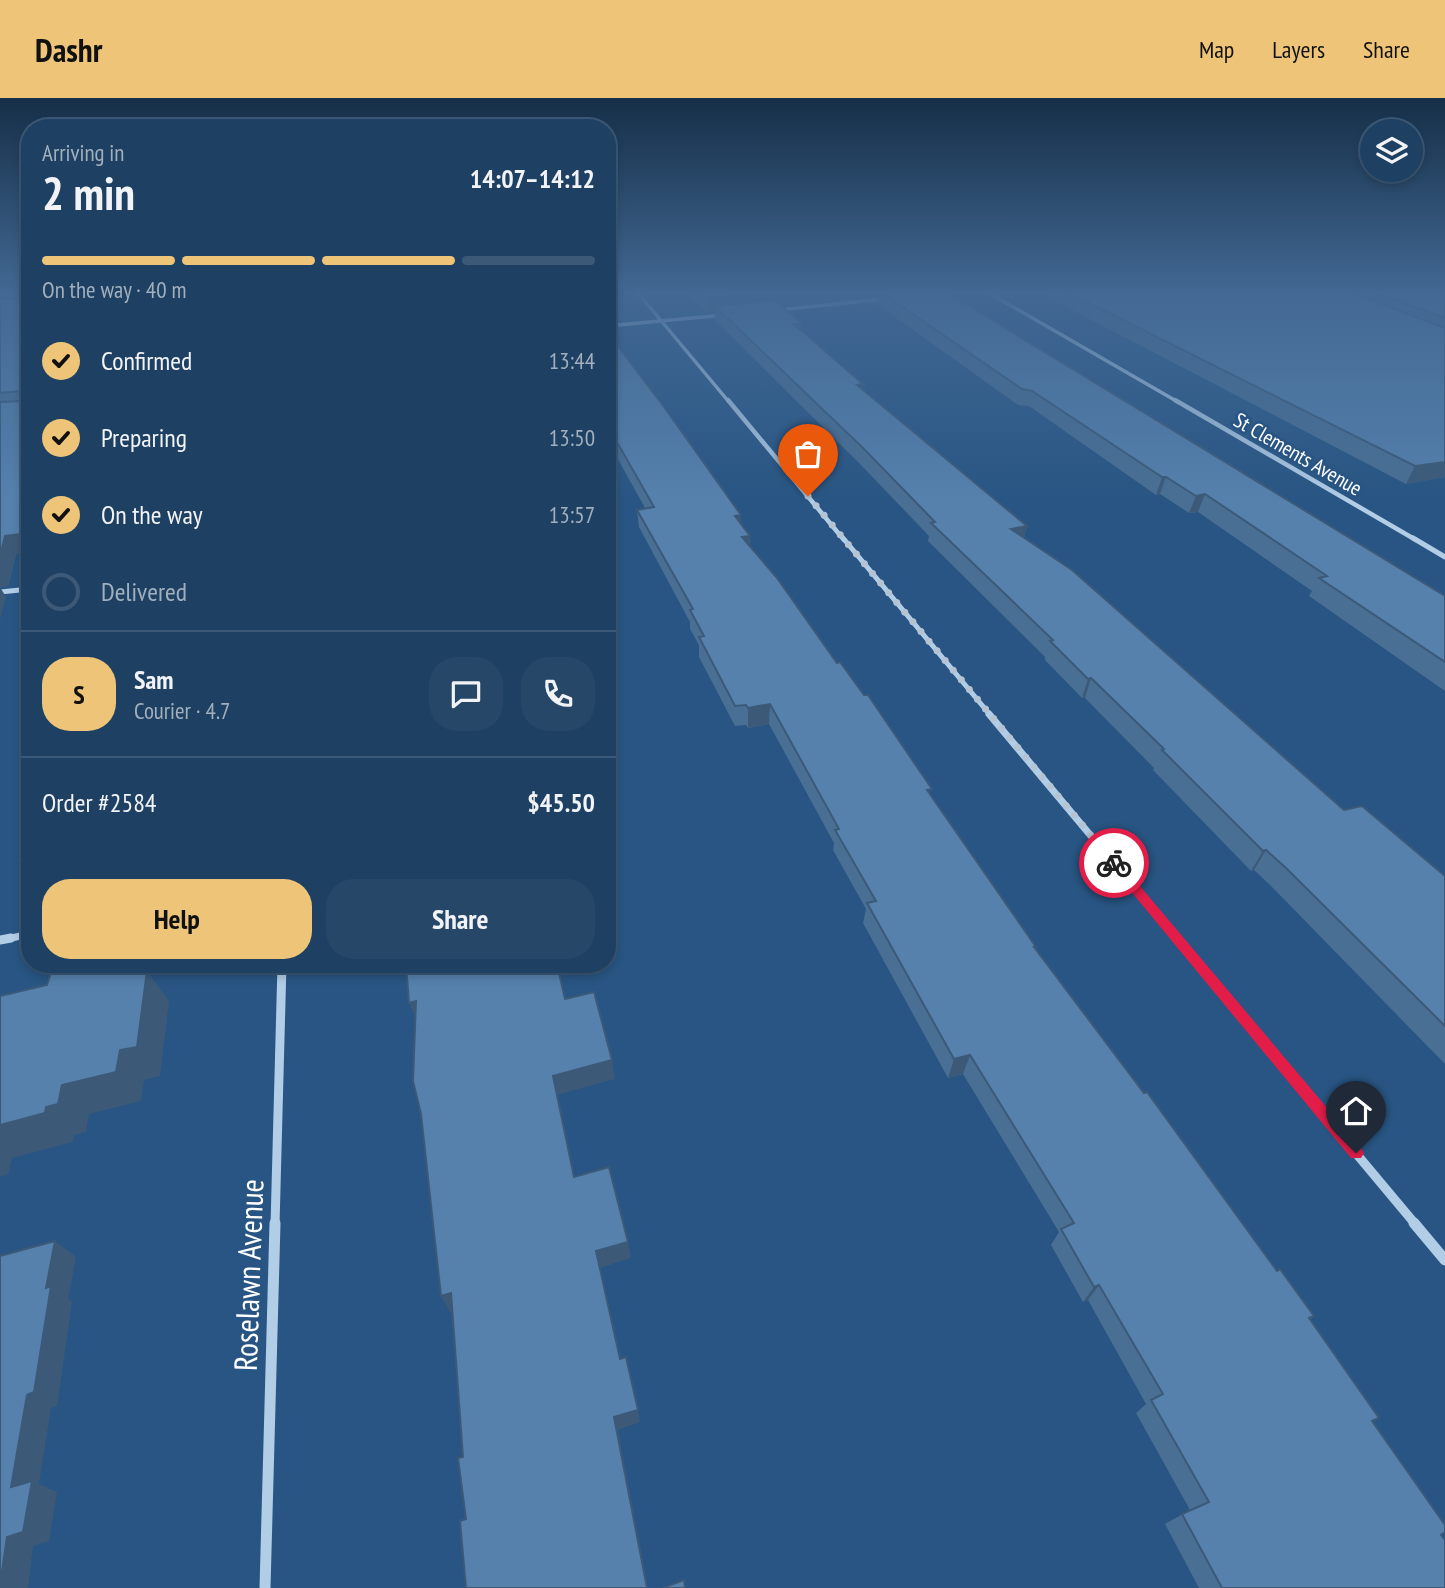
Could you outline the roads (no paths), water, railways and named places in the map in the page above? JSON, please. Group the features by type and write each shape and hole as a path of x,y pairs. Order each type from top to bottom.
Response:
{"street":[{"path":"697,363 1445,1260"},
{"name":"St Clements Avenue","path":"1109,363 1445,557"},
{"path":"0,592 21,590"},
{"path":"0,940 21,936"},
{"name":"Roselawn Avenue","path":"265,1588 282,973"}]}
